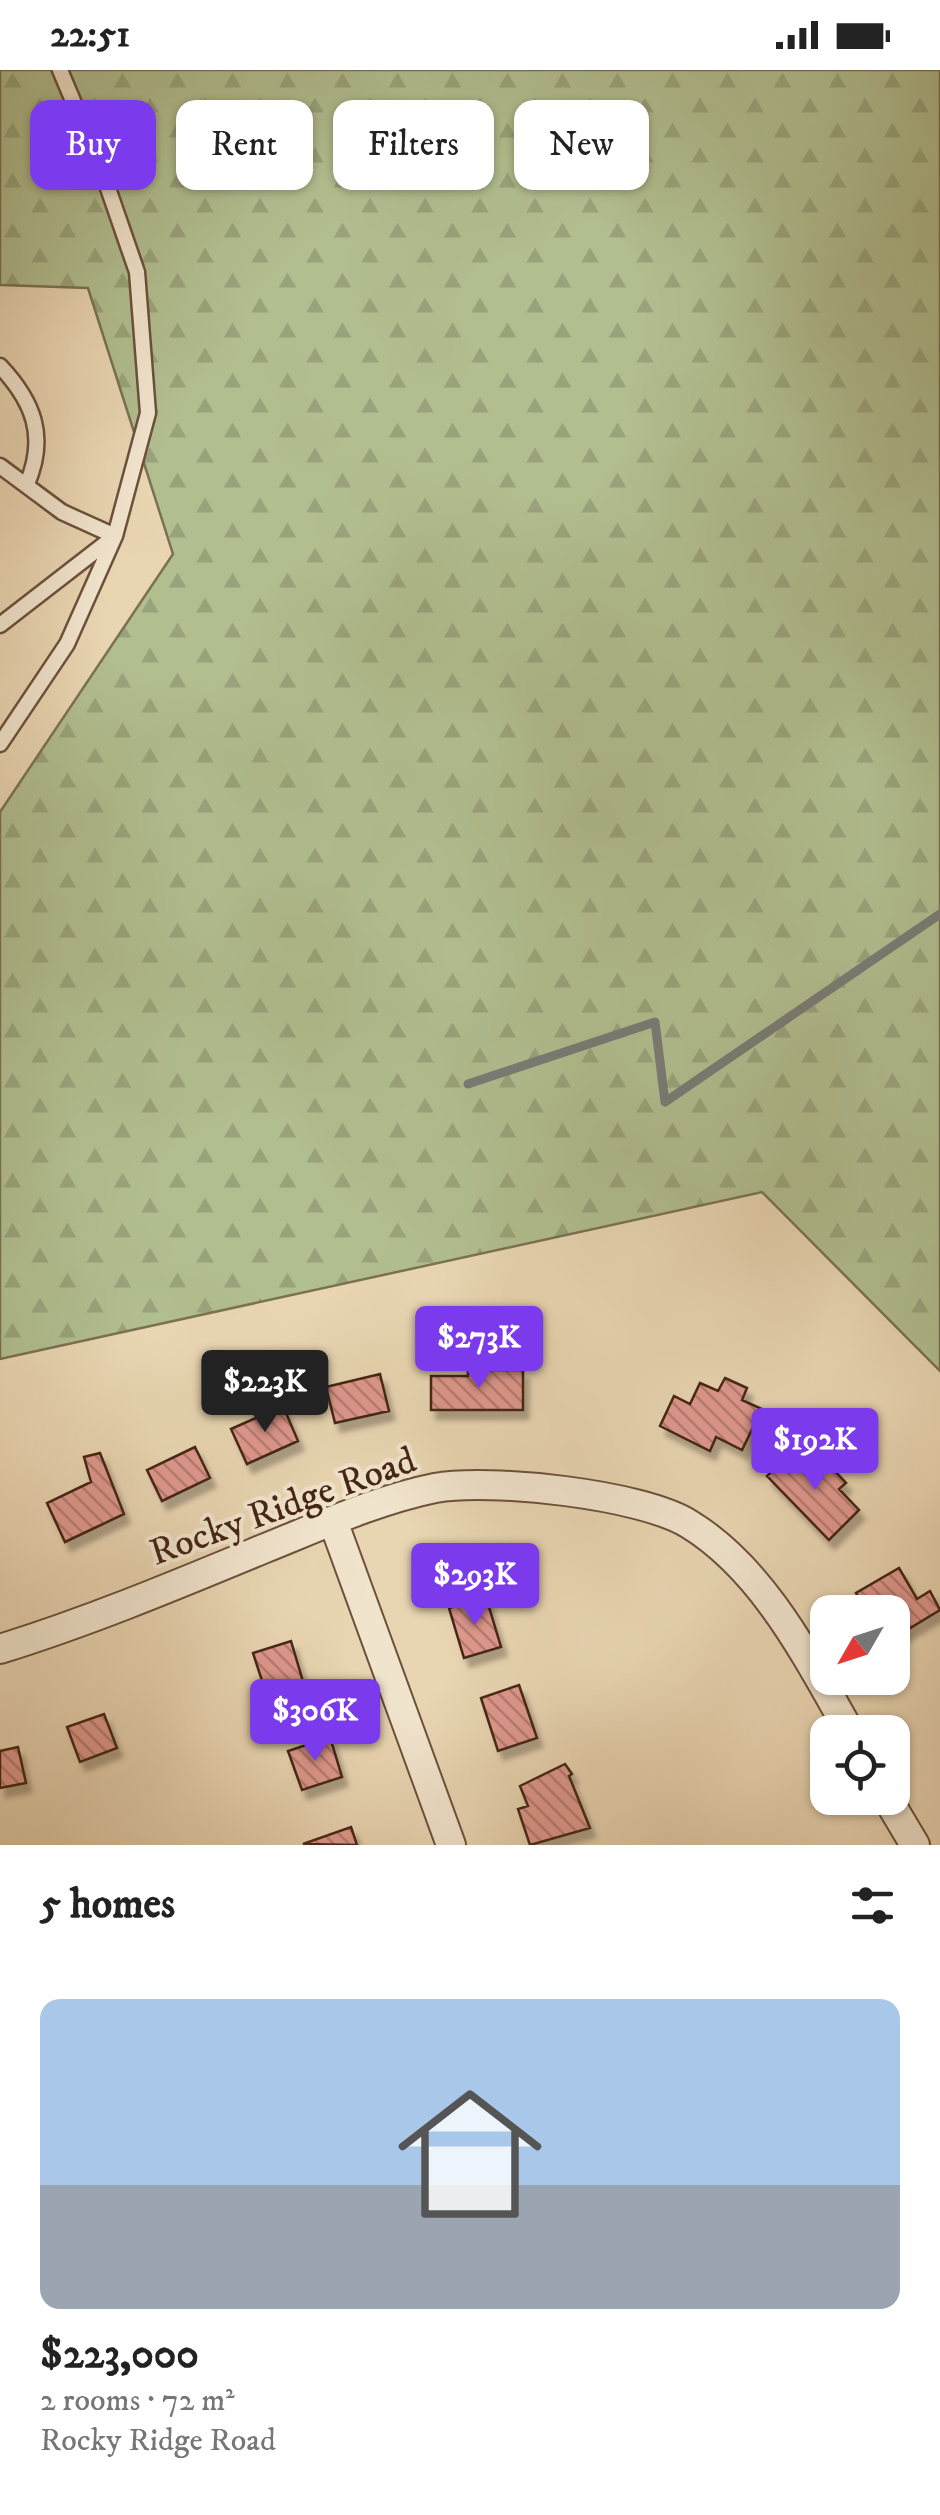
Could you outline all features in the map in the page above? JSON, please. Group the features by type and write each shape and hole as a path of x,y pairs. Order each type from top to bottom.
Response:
{"street":[{"name":"Rocky Ridge Road","path":"0,1650 80,1624 333,1521 437,1488 505,1488 614,1497 687,1523 737,1564 794,1636 840,1715"},
{"path":"333,1521 452,1845"},
{"path":"897,1815 915,1845"}],"lane":[{"path":"0,744 67,644 115,536 148,413 138,272 100,164 60,70"},
{"path":"0,366 23,390 38,423 37,461 27,484"},
{"path":"0,466 62,512 115,536"},
{"path":"0,625 115,536"}],"green space":[{"path":"0,70 940,70 940,1371 762,1192 0,1359 0,812 173,554 88,288 0,285"}],"building":[{"path":"468,1370 523,1370 523,1410 431,1410 431,1376 468,1376"},
{"path":"380,1374 389,1411 335,1423 326,1387"},
{"path":"725,1378 747,1388 742,1400 762,1409 742,1450 716,1437 710,1451 660,1426 674,1396 690,1404 700,1383 718,1391"},
{"path":"283,1406 298,1441 247,1464 231,1429"},
{"path":"195,1447 210,1478 162,1501 147,1470"},
{"path":"795,1449 820,1476 830,1466 846,1483 839,1489 859,1510 829,1540 767,1476"},
{"path":"100,1453 124,1514 65,1542 47,1503 91,1482 84,1457"},
{"path":"899,1568 917,1599 930,1591 940,1610 910,1628 910,1595 856,1593"},
{"path":"486,1597 501,1647 464,1658 449,1608"},
{"path":"291,1641 304,1685 267,1696 253,1653"},
{"path":"519,1685 537,1738 498,1751 481,1698"},
{"path":"104,1714 117,1748 80,1762 67,1727"},
{"path":"330,1737 342,1777 302,1790 288,1751"},
{"path":"18,1747 26,1783 0,1788 0,1751"},
{"path":"565,1764 590,1828 530,1845 518,1809 528,1806 520,1786"},
{"path":"351,1827 357,1845 303,1844"}],"waterway":[{"path":"468,1084 655,1022 665,1102 940,914"}]}
